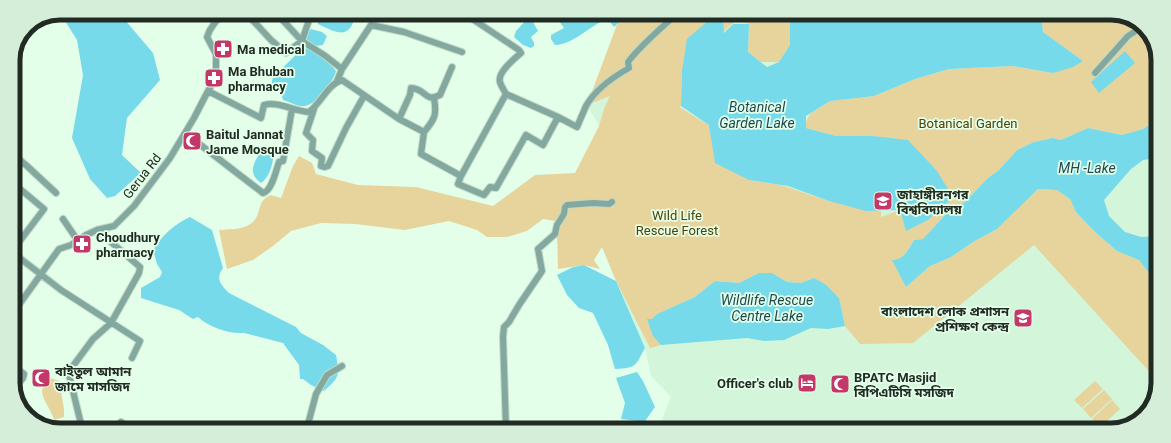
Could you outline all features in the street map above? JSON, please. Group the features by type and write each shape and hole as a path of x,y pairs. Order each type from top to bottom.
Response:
{"street":[{"name":"Gerua Rd","path":"20,303 59,249 78,241 97,230 114,226 125,216 149,187 170,158 216,78 216,54 207,37 209,31 217,20"},
{"path":"252,20 286,53 302,41 310,20"},
{"path":"283,20 302,41 324,55 342,70"},
{"path":"474,20 520,50 521,53 502,71 500,77 499,82 506,94 577,127 587,105 597,93 605,84 629,68 628,62 634,55 671,20"},
{"path":"208,90 260,118 264,105 272,103 299,111 309,112 337,81 342,70 371,25 404,32 462,52"},
{"path":"1095,73 1128,36 1137,30"},
{"path":"399,119 410,95 411,88 419,88 428,98 434,98 440,95 452,67"},
{"path":"337,81 342,80 399,119 424,132"},
{"path":"506,94 458,184 484,195 490,187 496,188 526,135 543,145 558,118"},
{"path":"315,107 306,132 313,140 312,151 322,158 321,166 327,167 364,96"},
{"path":"434,98 436,115 424,132 421,154 461,176"},
{"path":"184,133 263,193 270,187 279,162 283,160 292,109"},
{"path":"20,160 56,193"},
{"path":"20,189 44,209 20,241"},
{"path":"506,423 504,327 510,322 542,271 538,249 555,234 557,225 564,214 565,207 567,205 593,203 610,204 612,202"},
{"path":"63,219 78,241"},
{"path":"81,423 69,375 90,344 111,323 140,267 97,230"},
{"path":"20,260 21,259 61,290 140,341 132,358"},
{"path":"308,423 316,394 327,375 342,366"},
{"path":"20,371 24,374 20,382"}],"shaded area":[{"name":"জাহাঙ্গীরনগর বিশ্ববিদ্যালয়","path":"619,20 1111,20 1124,22 1131,25 1146,40 1151,58 1151,388 1147,401 1131,418 1116,423 660,423 671,397 651,376 645,348 602,247 617,156 587,105"}],"green space":[{"path":"619,20 736,20 682,71 681,106 679,107 709,125 749,180 781,185 829,201 881,211 881,217 900,210 907,230 928,220 872,136 836,136 806,128 806,122 810,114 830,101 874,96 915,79 949,69 1013,66 1053,73 1083,61 1043,32 1042,20 1111,20 1124,22 1131,25 1143,36 1149,47 1151,58 1151,124 1143,129 1122,135 1088,128 1061,140 1053,138 1034,142 1017,150 999,170 988,178 965,202 946,214 923,239 914,240 903,256 897,260 893,260 906,287 930,266 951,257 973,242 997,229 1038,189 1057,190 1070,199 1076,212 1095,232 1117,251 1139,260 1151,276 1151,374 1034,245 913,343 860,344 845,326 839,298 814,278 801,283 787,282 772,273 759,273 739,283 715,281 695,297 657,314 653,319 661,345 650,348 616,281 602,247 594,260 600,269 584,265 558,269 557,233 555,221 543,219 527,231 507,237 487,237 477,230 449,221 405,230 355,224 321,223 291,231 253,260 227,269 219,230 247,226 257,217 261,205 266,198 271,195 281,198 293,166 299,156 312,163 316,174 358,185 416,187 493,206 535,175 575,173 599,126 605,106 610,96 587,105"},
{"path":"736,20 791,20 790,22 790,45 779,62 761,62 748,52 749,24"},
{"path":"832,20 852,20 852,21"},
{"path":"50,378 60,381 64,408 64,417 54,420 42,393 43,388"},
{"path":"1095,381 1103,389 1082,408 1074,400"},
{"path":"1104,390 1112,399 1091,418 1083,409"},
{"path":"1112,400 1120,409 1105,423 1095,423 1092,419"}],"water":[{"path":"64,20 125,20 153,53 160,80 127,118 122,155 141,173 115,196 107,198 90,179 72,138 83,75 77,40"},
{"path":"317,20 354,20 350,28 342,32 337,32 318,24"},
{"path":"526,20 533,22 538,31 531,37 534,46 531,48 523,45 514,37 516,31"},
{"path":"558,20 605,20 568,42 555,45 551,39 551,35 564,28"},
{"path":"605,20 622,20 614,27 610,22"},
{"name":"Botanical Garden Lake","path":"709,20 723,20 724,33 733,24 749,24 748,52 767,67 779,62 790,45 790,22 791,20 1042,20 1043,32 1083,61 1073,67 1053,73 1013,66 949,69 915,79 874,96 830,101 806,116 806,128 836,136 872,136 908,140 937,171 953,197 928,220 906,231 900,210 866,211 829,201 788,186 749,180 715,163 709,125 681,106 682,71 687,39"},
{"path":"311,29 322,32 327,36 323,45 316,46 306,39 306,35"},
{"path":"305,47 322,57 336,71 332,81 319,97 309,105 302,106 283,100 282,97 286,89 272,84 272,80 288,62"},
{"path":"1125,51 1135,63 1099,93 1091,82"},
{"name":"MH -Lake","path":"1151,124 1151,159 1143,160 1131,169 1104,200 1109,216 1125,232 1141,237 1151,236 1151,276 1139,260 1117,251 1095,232 1076,212 1070,199 1057,190 1038,189 997,229 973,242 951,257 930,266 906,287 892,260 896,260 903,256 908,251 914,240 923,239 946,214 965,202 988,178 999,170 1017,150 1034,142 1053,138 1061,140 1088,128 1122,135 1143,129"},
{"path":"262,149 273,153 273,157 269,174 261,183 254,175 253,167"},
{"path":"190,217 212,230 223,268 219,275 219,279 229,293 296,327 301,333 323,345 336,355 338,368 337,376 333,383 324,391 311,385 303,379 300,379 299,365 283,343 244,333 219,329 202,321 198,317 193,319 179,310 141,298 141,288 160,277 162,272 157,264 153,250 169,230"},
{"path":"584,265 616,281 645,348 637,362 632,367 615,369 608,345 593,313 579,308 567,295 557,275 573,267"},
{"name":"Wildlife Rescue Centre Lake","path":"759,273 772,273 787,282 801,283 814,278 825,284 839,298 845,326 828,329 811,328 784,340 764,341 747,338 661,345 653,336 647,319 652,319 657,314 695,297 715,281 739,283"},
{"path":"637,372 643,381 655,407 644,423 621,419 625,403 616,378"}],"place":[{"name":"Ma medical","path":"223,49"},
{"name":"Ma Bhuban pharmacy","path":"214,78"},
{"name":"Baitul Jannat Jame Mosque","path":"192,141"},
{"name":"জাহাঙ্গীরনগর বিশ্ববিদ্যালয়","path":"883,201"},
{"name":"Choudhury pharmacy","path":"82,244"},
{"name":"বাংলাদেশ লোক প্রশাসন প্রশিক্ষণ কেন্দ্র","path":"1023,318"},
{"name":"বাইতুল আমান জামে মাসজিদ","path":"41,378"},
{"name":"Officer's club","path":"807,383"},
{"name":"BPATC Masjid বিপিএটিসি মসজিদ","path":"840,384"}],"park label":[{"name":"Botanical Garden","path":"968,123"},
{"name":"Wild Life Rescue Forest","path":"677,222"}]}
